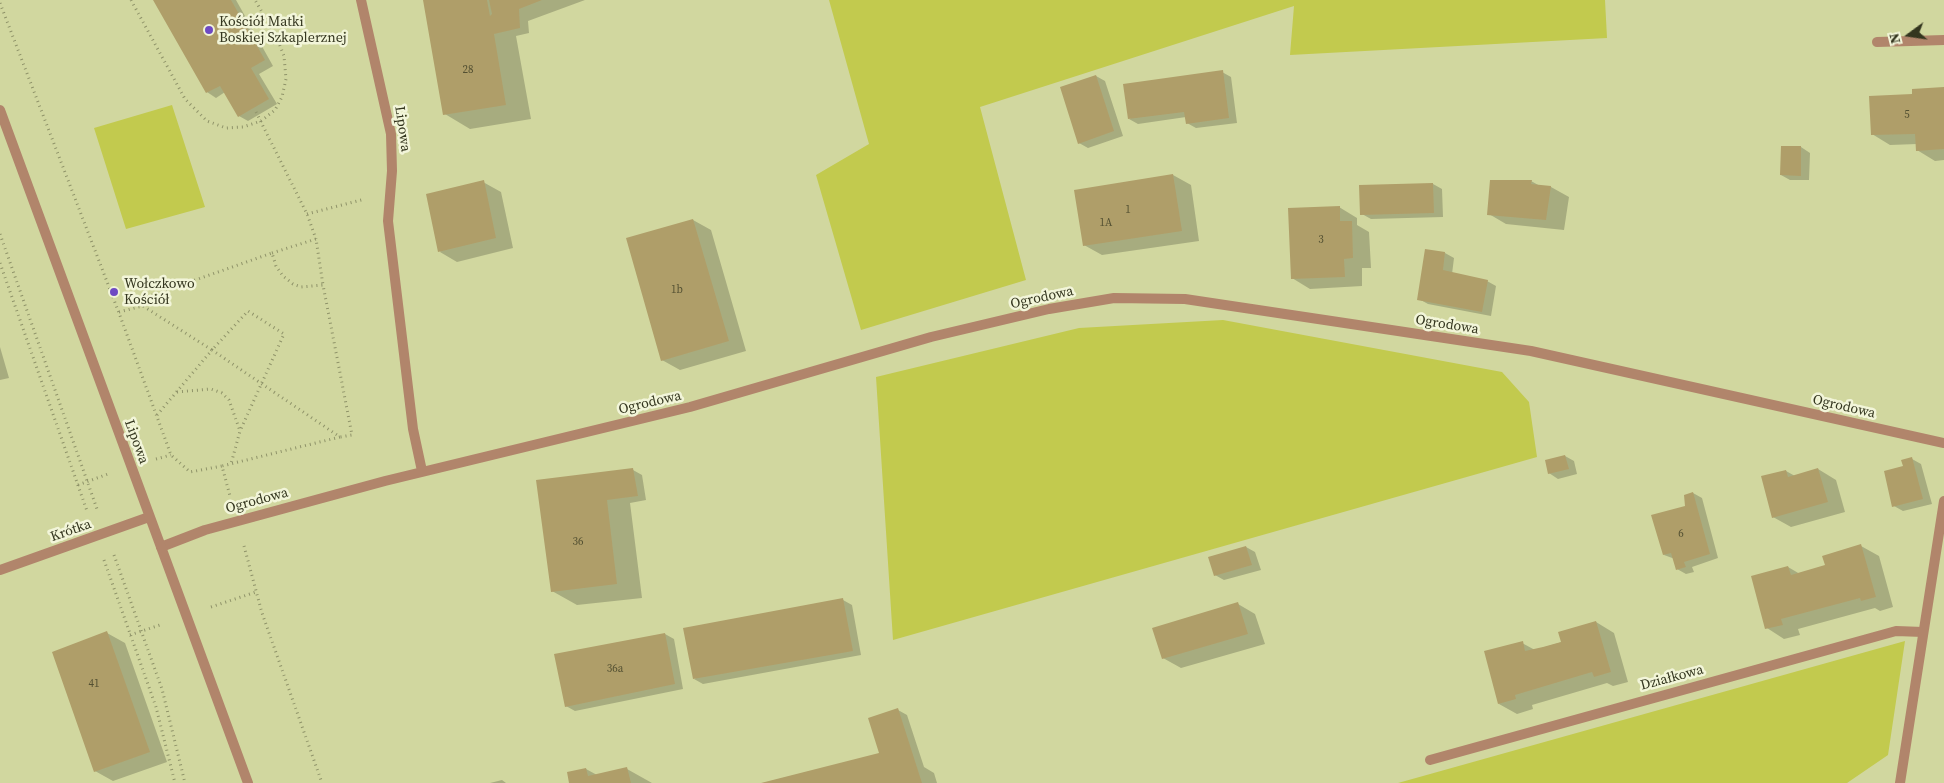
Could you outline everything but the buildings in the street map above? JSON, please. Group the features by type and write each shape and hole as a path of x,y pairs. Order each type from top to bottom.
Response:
{"street":[{"name":"Lipowa","path":"361,0 391,134 393,157 388,220 413,429 422,471"},
{"path":"1877,42 1944,40"},
{"name":"Lipowa","path":"0,110 248,783"},
{"name":"Ogrodowa","path":"161,547 205,530 237,521 422,471 690,407 932,337 1049,309 1114,298 1185,299 1531,351 1944,443"},
{"path":"1900,783 1922,632 1944,501"},
{"name":"Krótka","path":"0,570 149,517"},
{"name":"Działkowa","path":"1430,760 1896,630 1922,632"}],"path":[{"path":"131,0 185,99 207,121 226,128 243,127 261,121 275,110 282,97 286,79 284,56 277,38 255,0"},
{"path":"0,3 119,312 171,455 190,472 352,435 316,239 307,214 256,112"},
{"path":"307,214 389,193"},
{"path":"0,234 98,512"},
{"path":"143,306 147,297 272,252 316,239"},
{"path":"272,252 276,266 283,276 293,284 302,287 324,285"},
{"path":"119,312 143,306 263,383 340,437"},
{"path":"157,415 248,311 284,334 240,431 231,464"},
{"path":"177,392 211,389 222,394 229,400 240,431"},
{"path":"148,461 171,455"},
{"path":"222,466 256,592 322,783"},
{"path":"78,485 114,472"},
{"path":"111,546 166,704 185,783"},
{"path":"203,610 256,592"},
{"path":"130,635 169,621"}],"green space":[{"path":"829,0 1605,0 1607,38 1290,55 1294,6 980,107 1026,280 861,330 816,175 869,144"},
{"path":"172,105 205,207 126,229 94,128"},
{"path":"1223,320 1502,372 1529,402 1537,457 893,640 876,377 1079,328"},
{"path":"1905,641 1888,755 1847,783 1398,783"}],"place":[{"name":"Kościół Matki Boskiej Szkaplerznej","path":"209,30"},
{"name":"Wołczkowo Kościół","path":"114,292"}]}
